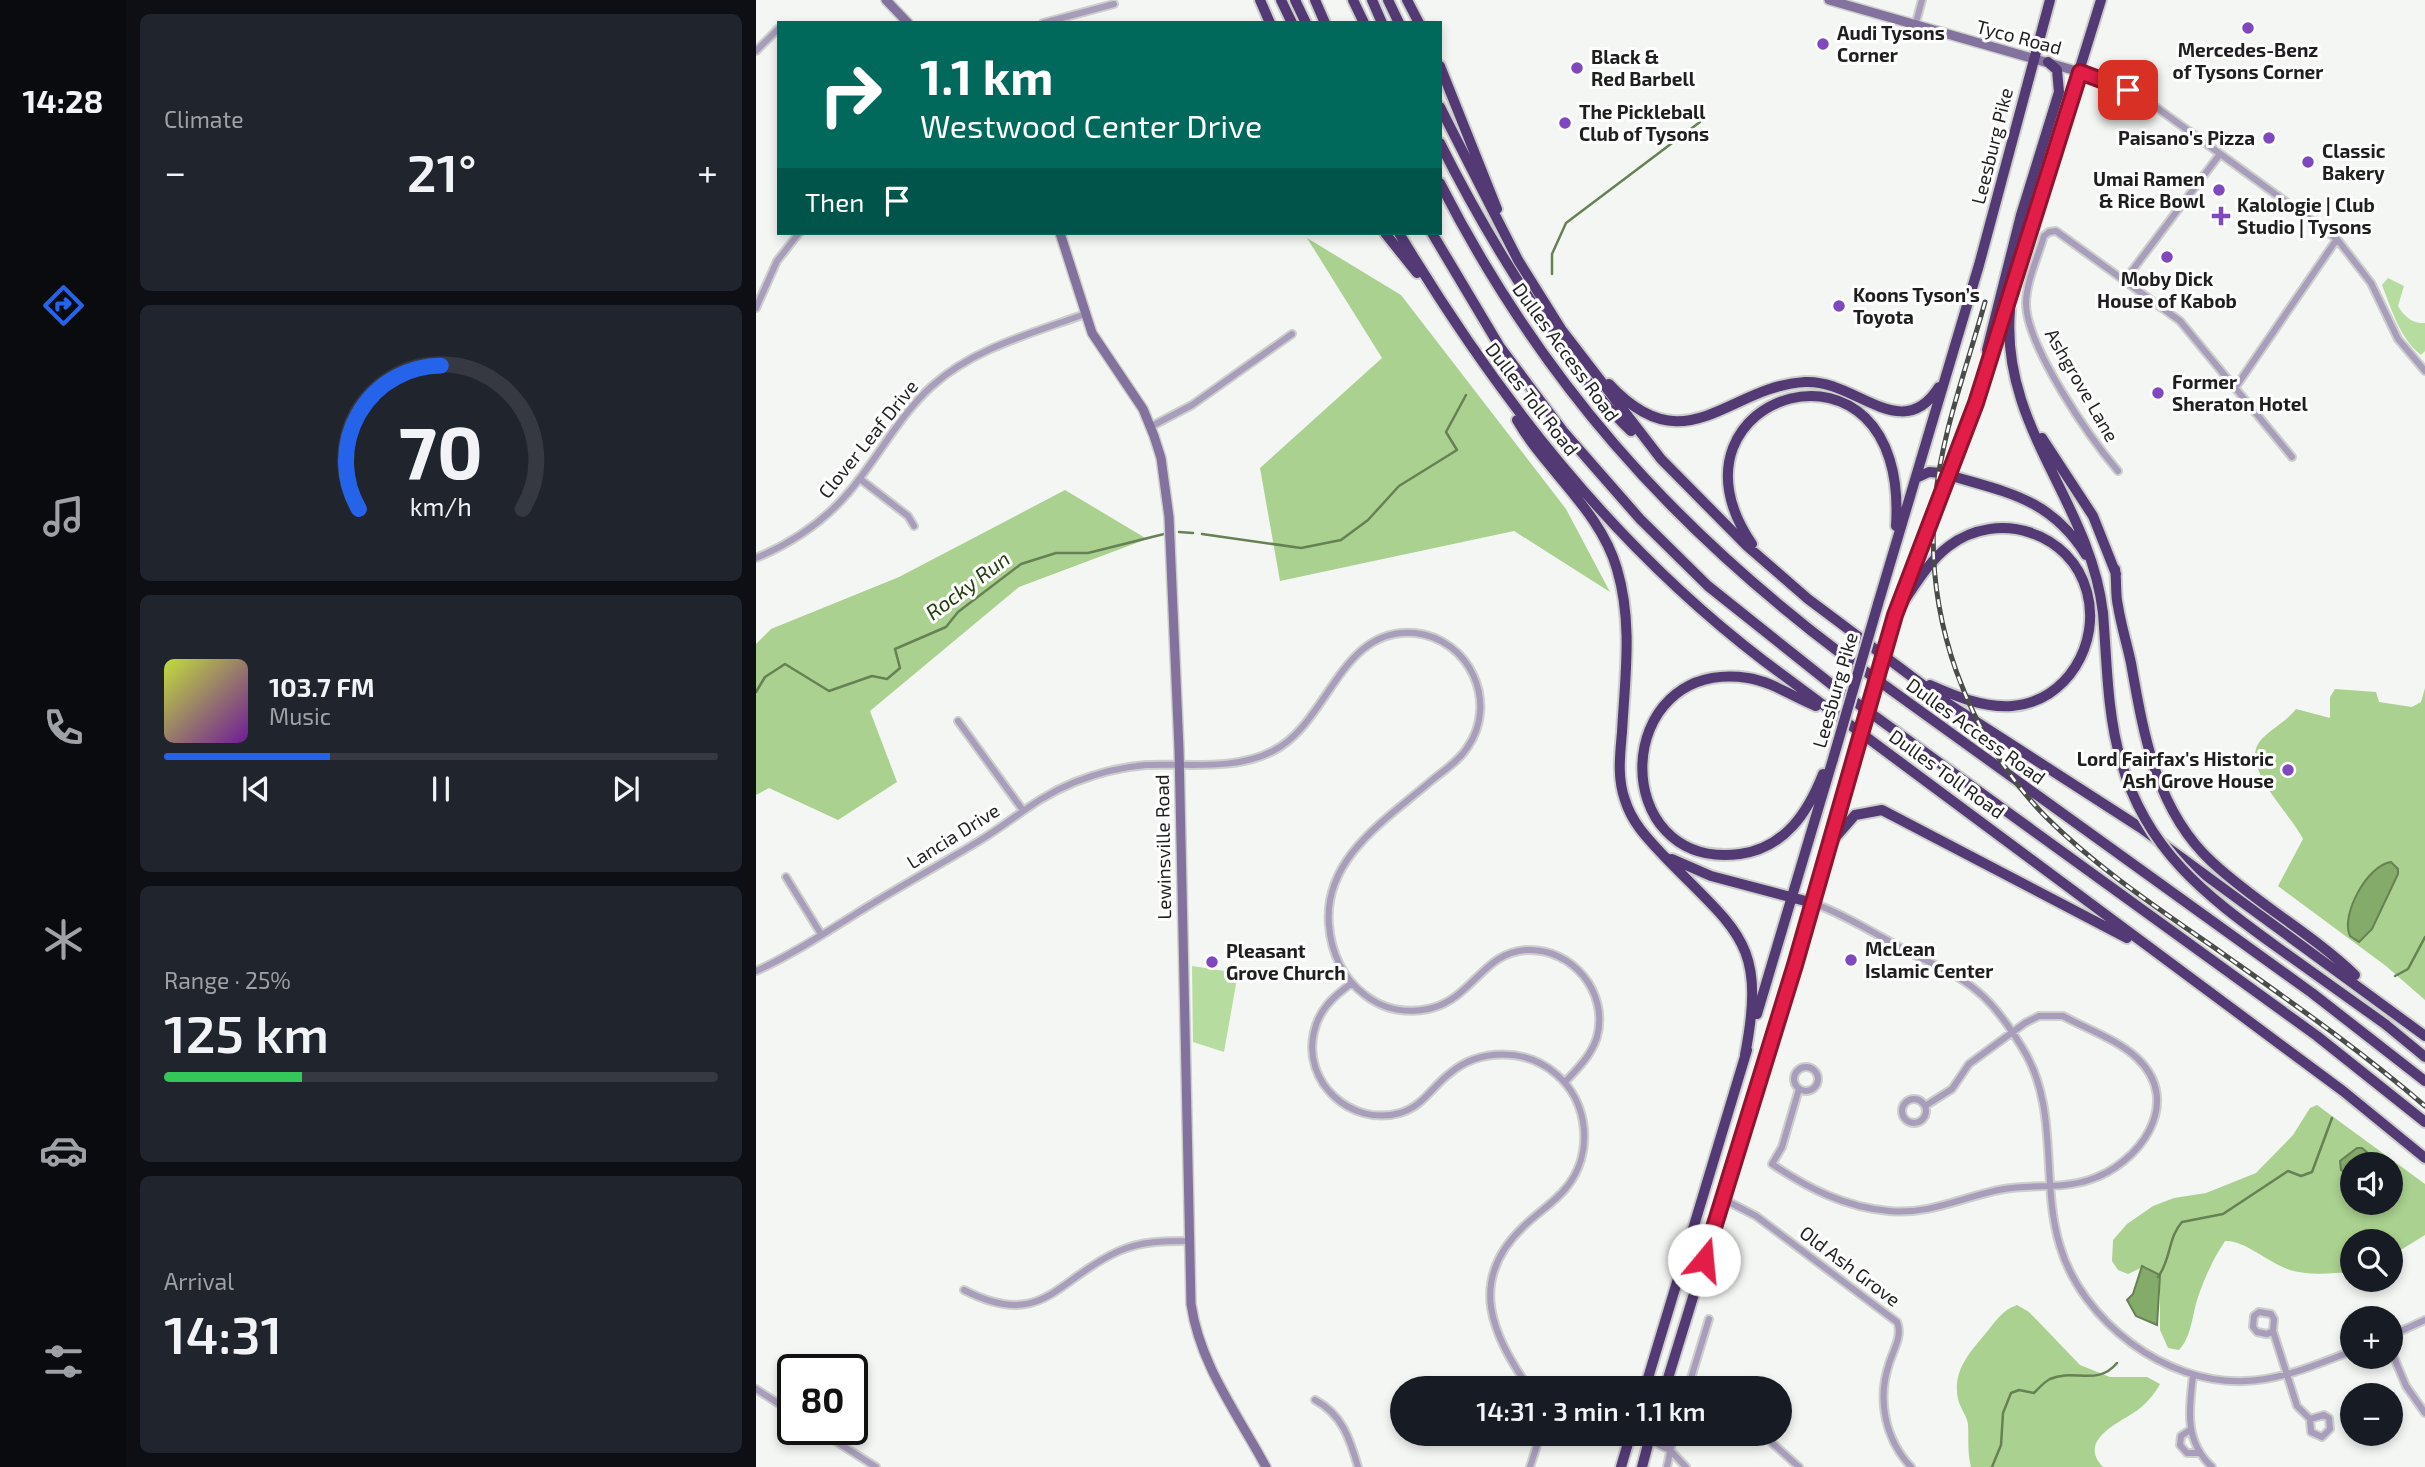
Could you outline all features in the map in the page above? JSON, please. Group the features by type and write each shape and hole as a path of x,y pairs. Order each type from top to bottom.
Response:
{"highway":[{"path":"1260,0 1269,21"},
{"path":"1281,0 1291,21"},
{"path":"1295,0 1305,21"},
{"path":"1315,0 1324,21"},
{"path":"1354,0 1364,21"},
{"path":"1372,0 1381,21"},
{"path":"1388,0 1398,21"},
{"path":"1407,0 1418,21"},
{"name":"Leesburg Pike","path":"1649,1376 1794,897 1984,246 2050,0"},
{"name":"Leesburg Pike","path":"1669,1376 1813,904 1895,615 1981,387 2101,0"},
{"path":"1981,387 1995,313 2059,90 2057,71 2048,62"},
{"path":"1442,71 1518,260"},
{"path":"1442,111 1518,260 1570,342 1661,459"},
{"path":"1442,147 1485,228 1548,327 1611,410 1774,570 1905,673 1973,721 2141,828 2388,1006 2425,1036"},
{"name":"Dulles Access Road","path":"1442,187 1497,286 1560,378 1627,461 1708,545 1774,602 1844,656 2312,993 2425,1081"},
{"path":"1387,235 1444,308"},
{"name":"Dulles Toll Road","path":"1400,235 1444,308 1495,383 1581,489 1673,585 1730,635 2343,1091 2425,1158"},
{"path":"1407,235 1444,308"},
{"path":"1433,235 1495,340 1563,431 1640,519 1708,586 1836,688 2317,1036 2425,1122"},
{"path":"2015,283 2009,321 2013,380 2024,413 2084,536 2098,580 2112,715 2120,758 2136,802 2158,841 2207,895 2385,1024 2425,1057"},
{"path":"1570,342 1630,403 1642,411 1670,420 1707,417 1775,388 1804,382 1833,384 1887,410 1907,412 1927,402 1947,372"},
{"path":"1495,383 1531,443 1599,530 1617,568 1628,638 1621,782 1629,812 1658,849 1729,923 1744,945 1754,991 1745,1055"},
{"path":"1774,570 1749,541 1734,510 1727,485 1728,464 1737,439 1749,422 1769,406 1797,397 1819,396 1845,404 1868,418 1880,433 1891,458 1896,485 1897,518 1892,554"},
{"path":"2024,413 2088,506 2104,537 2115,569 2117,604 2156,775 2184,831 2221,871 2322,945 2388,1006"},
{"path":"1916,478 1935,472 1948,475 2010,492 2046,510 2080,546 2098,580"},
{"path":"1895,615 1923,573 1947,547 1973,533 2005,528 2029,531 2062,551 2080,573 2089,602 2088,638 2078,663 2059,686 2036,700 2013,706 1978,703 1905,673"},
{"path":"1832,763 1807,809 1789,831 1759,850 1729,855 1692,847 1666,829 1648,804 1640,775 1643,746 1652,723 1677,694 1699,683 1747,678 1787,691 1835,714"},
{"path":"1830,844 1855,815 1882,810 2147,947"},
{"path":"1658,849 1700,872 1813,904"},
{"path":"1621,1467 1627,1446"},
{"path":"1642,1467 1648,1446"}],"main road":[{"path":"886,0 906,21"},
{"name":"Tyco Road","path":"1829,0 2080,72"},
{"name":"Lewinsville Road","path":"1061,235 1085,314 1100,348 1134,395 1150,427 1161,458 1169,517 1179,764 1191,1304 1199,1345 1266,1467"}],"street":[{"path":"1915,26 1922,0"},
{"path":"1050,21 1114,4"},
{"path":"756,51 777,30"},
{"path":"2080,72 2139,96 2337,239 2371,283 2398,339 2425,371"},
{"path":"2125,279 2220,154"},
{"name":"Ashgrove Lane","path":"2118,471 2086,431 2049,366 2028,322 2026,301 2044,236 2053,231 2125,279 2180,321 2292,457"},
{"path":"756,308 777,261 797,235"},
{"path":"2235,388 2337,239"},
{"name":"Clover Leaf Drive","path":"756,558 815,524 860,479 907,411 949,372 984,352 1085,314"},
{"path":"1150,427 1192,405 1292,334"},
{"path":"860,479 908,516 914,526"},
{"name":"Lancia Drive","path":"756,971 980,840 1042,797 1105,772 1142,765 1245,761 1286,744 1307,724 1351,659 1382,637 1405,633 1428,635 1449,645 1466,661 1480,695 1480,718 1472,740 1459,758 1359,844 1335,879 1329,901 1329,929 1335,955 1352,983"},
{"path":"958,721 1022,809"},
{"path":"786,877 821,934"},
{"path":"1813,904 1914,954 1977,991 2012,1032 2025,1052 2045,1111 2051,1185 2060,1247 2086,1297 2103,1318 2135,1346 2193,1376 2246,1381 2286,1373 2340,1355"},
{"path":"1522,1376 1497,1335 1491,1310 1492,1285 1500,1259 1514,1236 1558,1198 1579,1168 1585,1129 1579,1105 1565,1082 1533,1060 1509,1055 1484,1056 1450,1072 1411,1108 1388,1115 1357,1112 1327,1090 1316,1070 1312,1048 1320,1014 1334,996 1352,983 1370,999 1390,1008 1426,1010 1459,995 1500,957 1521,951 1555,954 1582,974 1595,995 1599,1016 1592,1049 1565,1082"},
{"path":"1799,1089 1782,1147 1772,1164 1819,1194 1861,1207 1917,1212 2002,1189 2088,1181 2135,1151 2147,1138 2156,1119 2155,1089 2137,1058 2063,1016 2039,1016 2012,1032 1969,1064 1952,1090 1924,1105"},
{"name":"Old Ash Grove","path":"1723,1199 1763,1221 1897,1322 1899,1334 1888,1366 1883,1405 1892,1440 1911,1467"},
{"path":"964,1290 1000,1304 1034,1303 1129,1246 1157,1241 1188,1241"},
{"path":"1692,1376 1709,1319"},
{"path":"2403,1330 2425,1320"},
{"path":"2273,1331 2297,1406 2310,1419"},
{"path":"2399,1369 2406,1386 2425,1413"},
{"path":"2193,1376 2190,1430 2199,1453 2212,1467"},
{"path":"756,1389 777,1403"},
{"path":"1315,1400 1331,1410 1344,1427 1358,1467"},
{"path":"2190,1430 2181,1436 2180,1445 2187,1453 2199,1453"},
{"path":"842,1445 876,1467"},
{"path":"1530,1467 1537,1446"},
{"path":"1664,1446 1686,1467"},
{"path":"1667,1467 1671,1446"},
{"path":"1776,1446 1800,1467"}],"shaded area":[{"path":"1307,238 1401,295 1566,509 1610,592 1514,531 1280,581 1260,468 1382,358"},
{"path":"2388,278 2404,286 2398,306 2403,313 2412,321 2425,323 2425,351 2421,355 2407,341 2393,313 2382,285"},
{"path":"1065,490 1147,539 1019,587 870,711 897,782 838,820 769,788 756,795 756,644 771,629 899,577"},
{"path":"2425,688 2425,1000 2386,966 2278,886 2303,839 2261,777 2255,752 2260,741 2296,709 2330,718 2330,697 2335,689 2376,692 2379,702 2412,707 2421,702"},
{"path":"2391,862 2398,869 2398,874 2372,929 2359,942 2350,936 2348,927 2352,905 2373,872"},
{"path":"1192,966 1238,973 1224,1052 1193,1042"},
{"path":"2317,1105 2381,1152 2340,1152 2340,1215 2403,1215 2403,1168 2425,1184 2425,1235 2403,1249 2403,1229 2340,1229 2340,1273 2329,1273 2290,1270 2248,1247 2225,1241 2203,1282 2187,1338 2179,1350 2168,1348 2160,1330 2160,1275 2145,1266 2128,1274 2118,1270 2112,1261 2113,1240 2127,1224 2153,1206 2174,1198 2206,1193 2256,1173 2293,1135 2310,1108"},
{"path":"2362,1148 2367,1152 2352,1152"},
{"path":"2142,1266 2160,1275 2157,1325 2136,1316 2127,1300 2133,1294"},
{"path":"2017,1305 2029,1312 2080,1365 2110,1377 2147,1377 2160,1384 2142,1407 2104,1432 2098,1440 2096,1457 2103,1467 1971,1467 1968,1424 1957,1389 1960,1371 1996,1320"}],"waterway":[{"name":"Rocky Run","path":"1552,274 1552,254 1566,223 1700,122"},
{"name":"Rocky Run","path":"1202,534 1301,548 1341,540 1368,520 1399,486 1457,450 1446,432 1466,395"},
{"name":"Rocky Run","path":"1179,532 1193,533"},
{"name":"Rocky Run","path":"756,692 765,677 785,664 829,691 872,676 887,679 900,668 895,649 946,627 958,612 1021,564 1056,553 1088,553 1164,534"},
{"path":"2395,976 2408,969 2425,937"},
{"path":"2158,1277 2177,1228 2182,1222 2223,1214 2288,1171 2301,1176 2312,1172 2332,1118"},
{"path":"1992,1467 2001,1445 2003,1413 2011,1393 2019,1390 2034,1393 2048,1380 2059,1376 2093,1376 2109,1370 2117,1363"}],"railway":[{"path":"1985,302 1943,451 1935,502 1933,545 1936,588 1956,672 1993,749 2018,785 2046,817 2087,854 2376,1065 2425,1106"}],"place":[{"name":"Mercedes-Benz of Tysons Corner","path":"2248,28"},
{"name":"Audi Tysons Corner","path":"1823,44"},
{"name":"Black & Red Barbell","path":"1577,68"},
{"name":"The Pickleball Club of Tysons","path":"1565,123"},
{"name":"Paisano's Pizza","path":"2269,138"},
{"name":"Classic Bakery","path":"2308,162"},
{"name":"Umai Ramen & Rice Bowl","path":"2219,190"},
{"name":"Kalologie | Club Studio | Tysons","path":"2221,216"},
{"name":"Moby Dick House of Kabob","path":"2167,257"},
{"name":"Koons Tyson’s Toyota","path":"1839,306"},
{"name":"Former Sheraton Hotel","path":"2158,393"},
{"name":"Lord Fairfax's Historic Ash Grove House","path":"2288,770"},
{"name":"McLean Islamic Center","path":"1851,960"},
{"name":"Pleasant Grove Church","path":"1212,962"}],"route":[{"path":"1704,1260 1795,965 1895,615 1976,403 2080,72 2128,90"}]}
